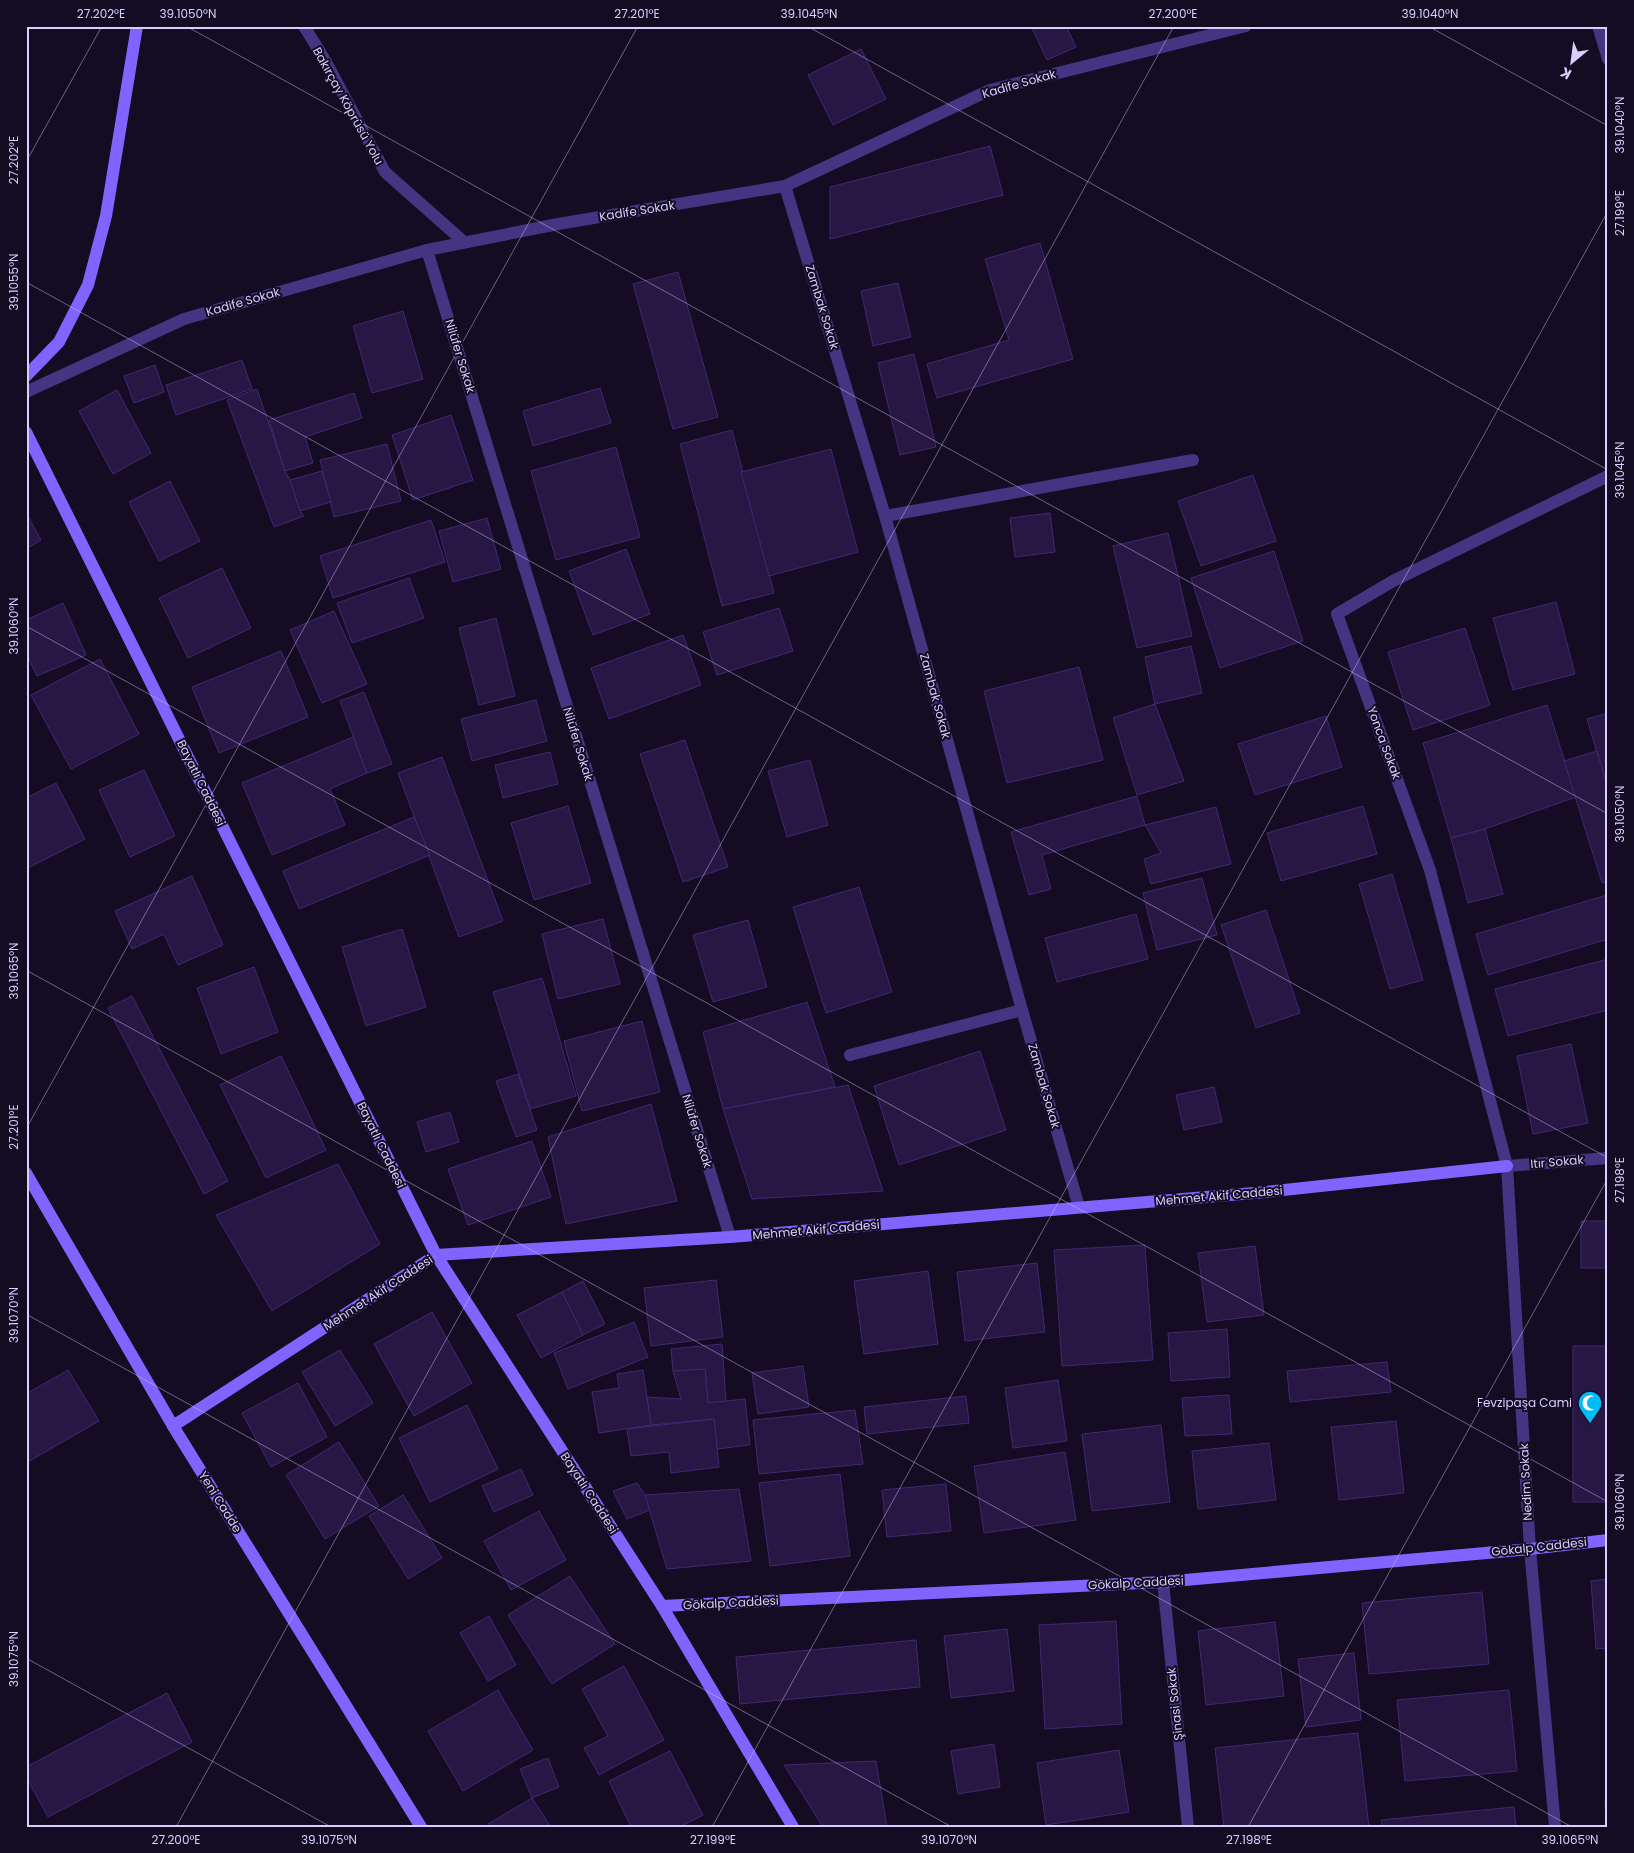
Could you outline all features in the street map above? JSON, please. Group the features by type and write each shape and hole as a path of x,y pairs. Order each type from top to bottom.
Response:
{"street":[{"path":"26,376 59,342 88,285 106,216 137,26"},
{"name":"Bakırçay Köprüsü Yolu","path":"304,26 326,62 385,172 464,242"},
{"name":"Kadife Sokak","path":"26,392 184,319 427,250 558,224 785,186 990,90 1246,26"},
{"path":"1598,26 1608,59"},
{"name":"Zambak Sokak","path":"785,186 885,516 1022,1010 1079,1207"},
{"name":"Nilüfer Sokak","path":"427,250 730,1237"},
{"name":"Bayatlı Caddesi","path":"26,432 436,1255 662,1606 793,1827"},
{"path":"885,516 1193,460"},
{"name":"Yonca Sokak","path":"1507,1166 1430,870 1337,614 1393,582 1608,476"},
{"path":"850,1055 1022,1010"},
{"name":"Itır Sokak","path":"1507,1166 1608,1158"},
{"name":"Mehmet Akif Caddesi","path":"173,1426 436,1255 730,1237 1266,1192 1507,1166"},
{"name":"Nedim Sokak","path":"1507,1166 1530,1549 1555,1827"},
{"name":"Yeni Cadde","path":"26,1173 173,1426 421,1827"},
{"name":"Gökalp Caddesi","path":"662,1606 1163,1582 1530,1549 1608,1540"},
{"name":"Şinasi Sokak","path":"1163,1582 1188,1827"}],"building":[{"path":"1031,26 1066,26 1076,47 1047,60"},
{"path":"861,49 886,99 833,125 808,75"},
{"path":"990,146 1003,195 830,239 830,187"},
{"path":"1040,243 1073,359 937,398 927,364 1009,340 985,259"},
{"path":"678,272 718,417 673,429 633,284"},
{"path":"898,283 911,337 873,346 861,291"},
{"path":"403,311 423,379 372,393 353,326"},
{"path":"914,354 936,447 900,455 878,363"},
{"path":"242,360 252,389 176,415 166,385"},
{"path":"155,365 164,392 134,403 124,376"},
{"path":"600,388 611,423 533,446 523,411"},
{"path":"257,389 285,471 290,480 300,511 304,516 274,527 227,400"},
{"path":"117,390 151,453 113,474 79,411"},
{"path":"354,393 362,418 305,437 313,463 285,471 269,420"},
{"path":"451,415 473,480 413,500 392,435"},
{"path":"732,430 774,593 722,606 680,444"},
{"path":"387,444 401,501 334,517 320,460"},
{"path":"616,447 640,537 556,560 531,471"},
{"path":"831,449 858,552 769,576 741,472"},
{"path":"322,471 331,502 300,511 290,480"},
{"path":"1253,475 1276,541 1201,566 1178,501"},
{"path":"170,481 200,541 159,561 129,502"},
{"path":"26,513 41,540 26,549"},
{"path":"1050,513 1055,552 1015,557 1010,518"},
{"path":"487,518 501,569 453,582 439,531"},
{"path":"431,520 445,562 333,598 320,556"},
{"path":"1168,533 1192,636 1137,648 1113,546"},
{"path":"626,549 650,614 593,635 569,571"},
{"path":"1274,551 1303,641 1220,668 1191,578"},
{"path":"222,568 251,628 188,658 159,598"},
{"path":"409,578 424,618 352,643 337,603"},
{"path":"1556,602 1575,674 1513,690 1493,618"},
{"path":"63,603 86,655 37,676 26,653 26,620"},
{"path":"779,608 793,651 717,675 703,632"},
{"path":"334,611 367,684 322,703 290,630"},
{"path":"496,618 515,696 479,705 459,628"},
{"path":"1465,628 1490,705 1413,730 1388,652"},
{"path":"683,635 701,685 609,719 591,668"},
{"path":"1191,646 1202,693 1155,704 1145,657"},
{"path":"281,651 308,717 219,753 192,687"},
{"path":"100,659 139,734 71,769 31,695"},
{"path":"1079,667 1103,760 1007,783 984,691"},
{"path":"364,692 392,764 367,773 340,701"},
{"path":"536,700 547,741 472,761 461,719"},
{"path":"1155,704 1184,781 1137,795 1113,718"},
{"path":"1547,705 1576,797 1485,829 1451,838 1423,743"},
{"path":"1608,713 1608,780 1605,780 1587,719"},
{"path":"1326,716 1342,767 1255,795 1238,744"},
{"path":"353,737 367,773 330,789 345,825 272,855 242,783"},
{"path":"685,740 728,867 683,882 640,754"},
{"path":"1597,751 1608,789 1608,881 1602,883 1564,761"},
{"path":"550,752 558,784 503,798 495,765"},
{"path":"442,757 503,921 459,937 398,773"},
{"path":"810,760 828,825 787,837 768,771"},
{"path":"144,770 175,836 130,857 99,790"},
{"path":"56,783 85,839 26,869 26,798"},
{"path":"1137,796 1145,825 1042,855 1051,889 1029,895 1011,832"},
{"path":"568,806 591,883 534,900 511,823"},
{"path":"1363,806 1377,854 1281,881 1267,833"},
{"path":"1216,807 1231,864 1151,884 1144,859 1161,853 1145,825"},
{"path":"414,817 430,855 299,909 283,871"},
{"path":"1485,829 1503,894 1468,903 1451,838"},
{"path":"1392,874 1423,980 1390,989 1359,884"},
{"path":"192,876 223,945 178,965 164,934 132,949 115,911"},
{"path":"1202,878 1217,935 1157,950 1143,893"},
{"path":"859,887 892,992 826,1013 793,907"},
{"path":"1607,895 1608,939 1488,975 1476,934"},
{"path":"1266,910 1300,1013 1256,1028 1221,925"},
{"path":"1136,914 1148,959 1057,982 1045,938"},
{"path":"603,919 620,984 558,999 542,934"},
{"path":"748,920 767,987 713,1002 693,935"},
{"path":"402,929 426,1007 366,1026 342,947"},
{"path":"1608,959 1608,1010 1508,1036 1495,989"},
{"path":"254,967 278,1032 221,1054 197,988"},
{"path":"542,978 576,1096 530,1109 493,992"},
{"path":"132,996 228,1181 204,1194 108,1008"},
{"path":"807,1002 835,1087 723,1109 703,1032"},
{"path":"642,1021 660,1092 582,1111 564,1041"},
{"path":"1571,1044 1588,1123 1533,1134 1517,1056"},
{"path":"980,1051 1006,1130 899,1165 874,1086"},
{"path":"281,1056 326,1150 266,1178 220,1085"},
{"path":"518,1074 537,1130 516,1137 496,1081"},
{"path":"848,1085 883,1191 752,1199 723,1109"},
{"path":"1214,1087 1222,1122 1184,1130 1176,1095"},
{"path":"651,1104 677,1201 566,1224 548,1137"},
{"path":"450,1112 459,1142 426,1152 417,1122"},
{"path":"532,1141 551,1197 468,1225 448,1169"},
{"path":"338,1164 380,1244 272,1311 216,1215"},
{"path":"1581,1221 1608,1221 1608,1268 1581,1268"},
{"path":"1145,1245 1153,1360 1062,1366 1054,1250"},
{"path":"1255,1246 1264,1315 1207,1322 1198,1253"},
{"path":"1037,1263 1045,1332 965,1341 957,1272"},
{"path":"928,1271 938,1344 864,1354 854,1281"},
{"path":"716,1280 723,1337 651,1346 644,1288"},
{"path":"583,1281 605,1324 583,1335 562,1292"},
{"path":"562,1292 583,1335 541,1358 517,1315"},
{"path":"432,1312 472,1383 414,1416 374,1344"},
{"path":"634,1322 648,1357 568,1389 554,1353"},
{"path":"1227,1329 1230,1377 1171,1381 1168,1333"},
{"path":"722,1344 726,1401 708,1403 705,1369 673,1371 671,1349"},
{"name":"Fevzipaşa Cami","path":"1573,1346 1608,1346 1608,1502 1573,1502"},
{"path":"340,1350 373,1403 335,1426 302,1372"},
{"path":"1387,1362 1391,1392 1290,1402 1287,1371"},
{"path":"803,1366 809,1407 758,1414 752,1373"},
{"path":"705,1369 708,1403 745,1399 750,1445 717,1449 714,1419 651,1425 647,1397 681,1399 673,1371"},
{"path":"68,1370 99,1421 26,1463 26,1394"},
{"path":"643,1370 651,1425 599,1433 592,1392 619,1388 617,1374"},
{"path":"1058,1380 1067,1441 1013,1448 1005,1388"},
{"path":"298,1383 327,1437 271,1467 242,1413"},
{"path":"1229,1395 1232,1434 1185,1436 1182,1398"},
{"path":"966,1396 969,1423 867,1434 864,1407"},
{"path":"467,1405 498,1469 430,1502 399,1438"},
{"path":"855,1410 863,1464 759,1474 753,1420"},
{"path":"714,1419 719,1467 671,1473 669,1452 631,1456 627,1429"},
{"path":"1396,1421 1404,1493 1339,1500 1331,1427"},
{"path":"1161,1425 1170,1502 1092,1511 1082,1434"},
{"path":"339,1442 379,1506 325,1539 286,1475"},
{"path":"1269,1443 1276,1500 1198,1509 1192,1451"},
{"path":"1065,1452 1076,1520 984,1533 974,1466"},
{"path":"521,1469 533,1495 494,1512 482,1486"},
{"path":"840,1474 850,1556 770,1566 759,1483"},
{"path":"637,1483 645,1495 650,1510 627,1519 613,1491"},
{"path":"946,1484 951,1531 887,1537 882,1490"},
{"path":"739,1489 751,1561 667,1569 645,1495"},
{"path":"403,1495 442,1558 408,1579 369,1516"},
{"path":"539,1511 566,1560 511,1590 484,1541"},
{"path":"570,1576 615,1644 552,1684 508,1615"},
{"path":"1608,1579 1608,1648 1596,1649 1591,1581"},
{"path":"1482,1592 1489,1664 1369,1674 1362,1603"},
{"path":"489,1616 516,1665 488,1681 460,1633"},
{"path":"1116,1621 1122,1724 1045,1729 1039,1625"},
{"path":"1275,1622 1284,1696 1206,1705 1198,1631"},
{"path":"1007,1629 1014,1691 951,1698 944,1636"},
{"path":"916,1640 920,1687 740,1704 736,1657"},
{"path":"1354,1653 1361,1720 1306,1727 1298,1659"},
{"path":"624,1666 664,1740 599,1775 584,1748 608,1736 582,1689"},
{"path":"498,1690 533,1750 463,1791 428,1731"},
{"path":"1509,1690 1517,1771 1405,1781 1397,1700"},
{"path":"167,1693 192,1742 48,1817 26,1777 26,1767"},
{"path":"1358,1733 1369,1827 1224,1827 1215,1748"},
{"path":"994,1744 1000,1787 958,1794 951,1751"},
{"path":"1119,1750 1129,1812 1046,1825 1037,1763"},
{"path":"670,1751 703,1815 680,1827 631,1827 609,1781"},
{"path":"548,1758 559,1787 532,1798 520,1769"},
{"path":"876,1761 887,1827 823,1827 784,1765"},
{"path":"532,1798 551,1827 490,1827 488,1824"},
{"path":"1605,1801 1608,1801 1608,1827 1606,1827"},
{"path":"1514,1807 1516,1827 1382,1827 1381,1820"}],"place":[{"name":"Fevzipaşa Cami","path":"1590,1424"}]}
